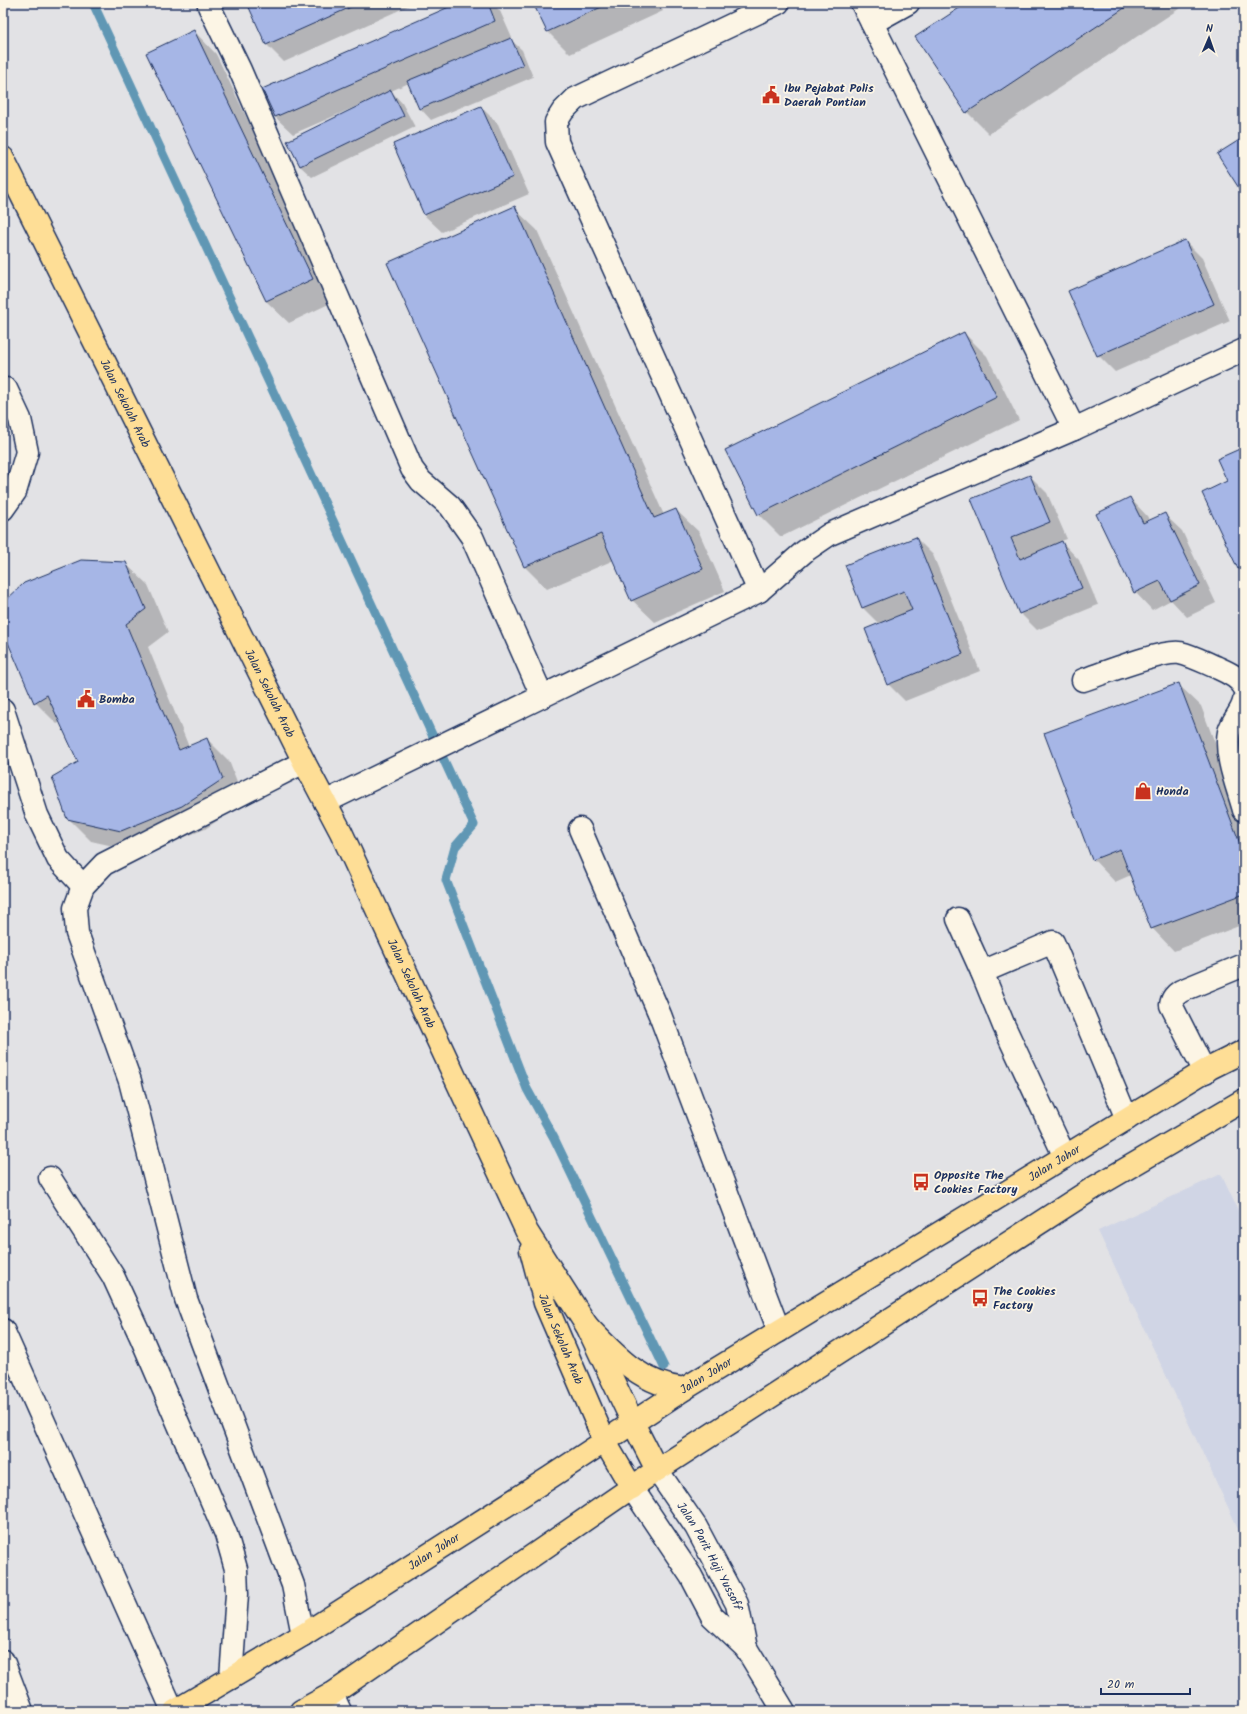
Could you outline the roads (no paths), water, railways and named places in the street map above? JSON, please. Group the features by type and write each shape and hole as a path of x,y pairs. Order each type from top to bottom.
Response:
{"main road":[{"name":"Jalan Sekolah Arab","path":"3,158 304,762 341,832 526,1232 587,1326 632,1423 657,1470"},
{"name":"Jalan Johor","path":"174,1711 304,1635 605,1442 684,1389 1127,1119 1205,1072 1244,1051"},
{"path":"301,1711 336,1702 657,1470 1096,1186 1244,1100"},
{"name":"Jalan Sekolah Arab","path":"526,1232 545,1303 605,1442 632,1488"},
{"path":"587,1326 610,1350 637,1372 654,1382 684,1389"}],"street":[{"path":"759,591 557,142 556,122 563,111 575,99 778,3"},
{"path":"862,3 1074,429"},
{"path":"872,23 908,3"},
{"path":"209,6 240,70 412,469 421,481 450,506 472,537 542,696"},
{"path":"325,802 759,591 805,551 830,534 1074,429 1244,350"},
{"path":"3,509 15,492 27,452 20,418 6,389"},
{"path":"1083,680 1146,659 1168,653 1179,653 1191,656 1228,672 1242,682 1244,687"},
{"path":"1244,701 1243,707 1232,724 1229,733 1229,753 1244,810"},
{"path":"3,710 37,815 58,859 83,886"},
{"path":"304,762 104,864 83,886 75,908 77,934 130,1081 186,1299 293,1585 304,1635"},
{"path":"580,829 660,1015 779,1331"},
{"path":"958,919 1004,1026 1065,1157"},
{"path":"982,972 1053,942 1127,1119"},
{"path":"1205,1072 1171,1005 1171,1002 1174,996 1181,991 1244,965"},
{"path":"50,1178 112,1276 144,1344 226,1534 236,1569 237,1594 232,1678"},
{"path":"3,1330 174,1711"},
{"name":"Jalan Parit Haji Yussoff","path":"657,1470 696,1527 737,1604 746,1648"},
{"name":"Jalan Parit Haji Yussoff","path":"632,1488 691,1576 712,1616 746,1648 784,1711"},
{"path":"3,1661 22,1711"}],"waterway":[{"path":"93,3 474,825 455,847 446,880 527,1089 554,1138 664,1367"}],"place":[{"name":"Ibu Pejabat Polis Daerah Pontian","path":"771,95"},
{"name":"Bomba","path":"86,699"},
{"name":"Honda","path":"1143,791"},
{"name":"Opposite The Cookies Factory","path":"921,1182"},
{"name":"The Cookies Factory","path":"980,1298"}]}
